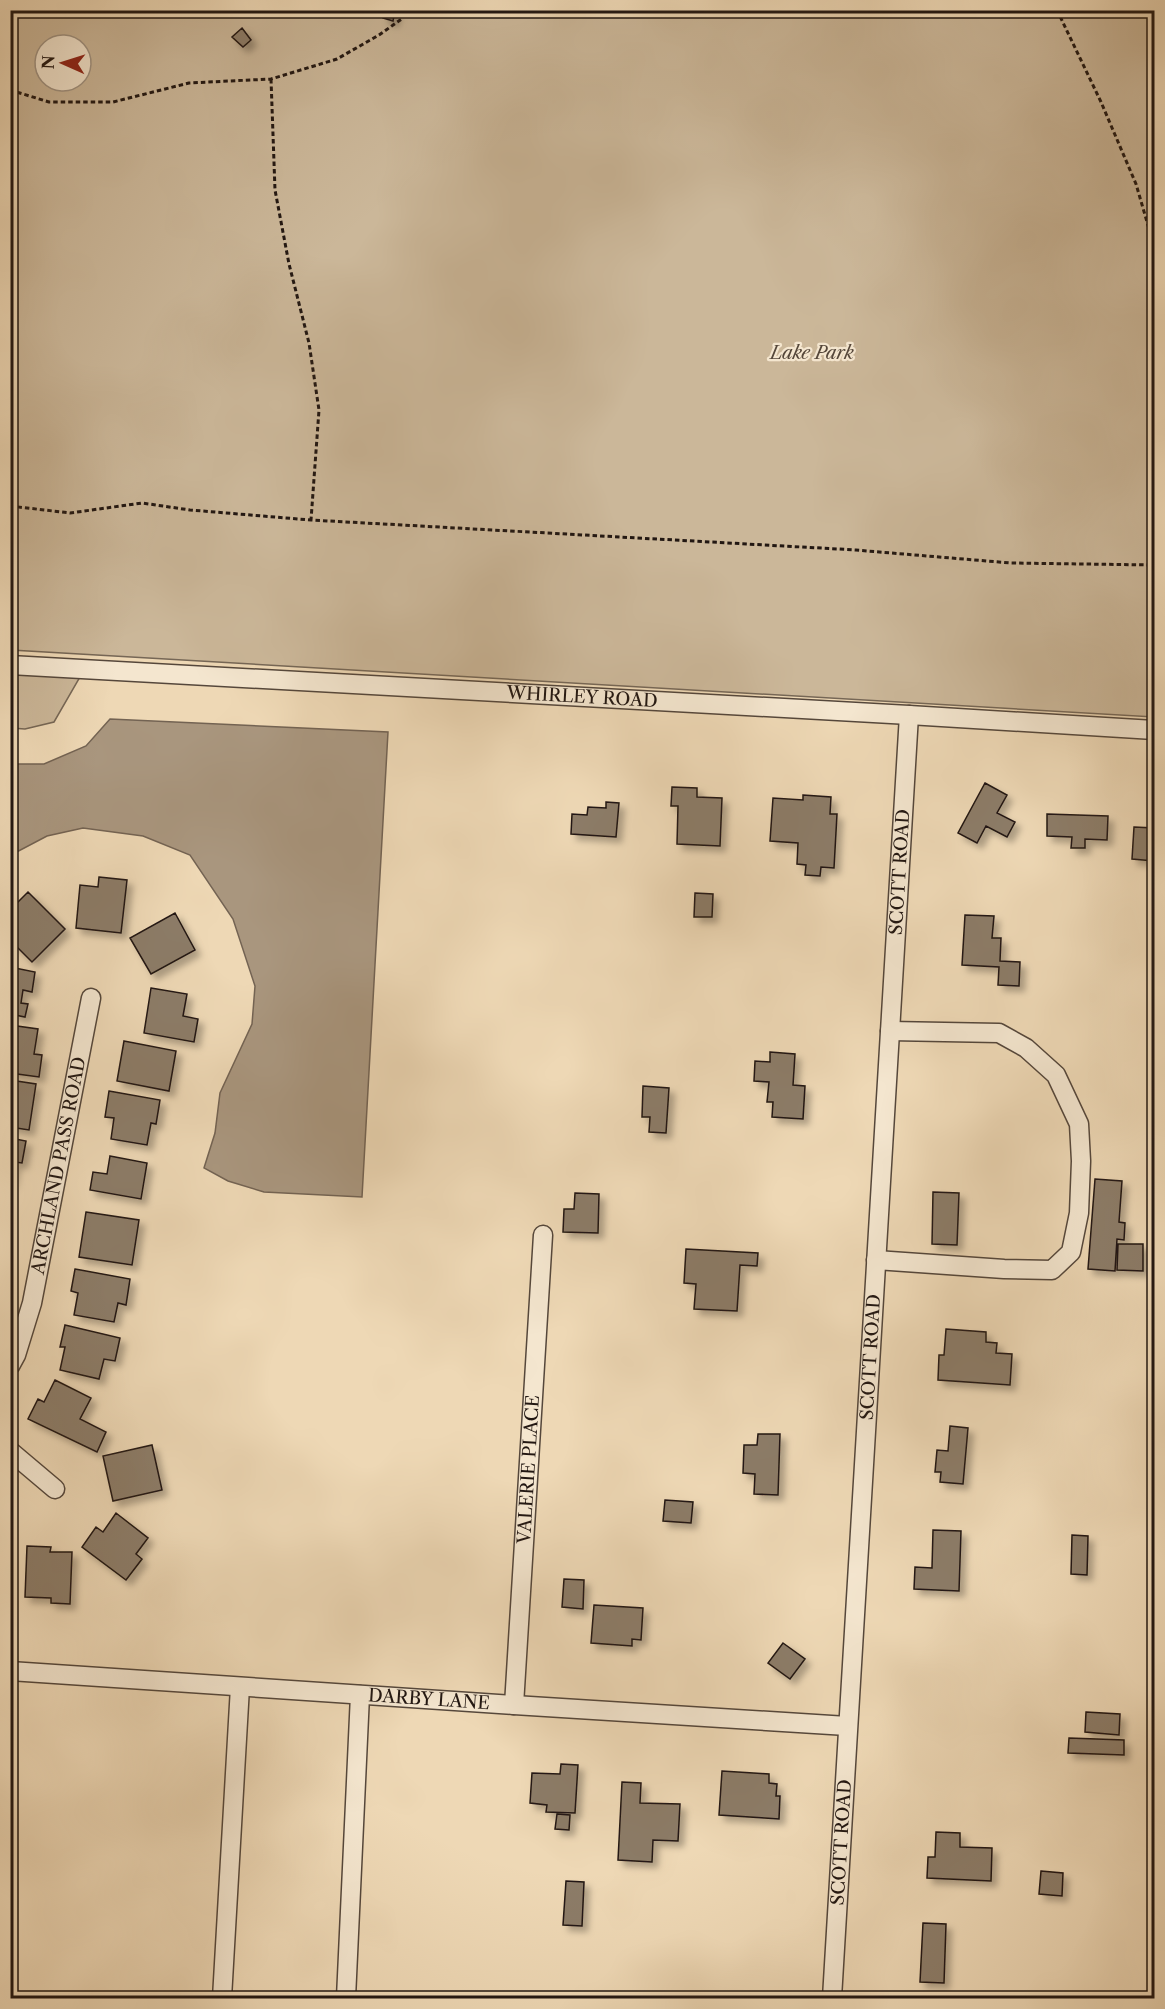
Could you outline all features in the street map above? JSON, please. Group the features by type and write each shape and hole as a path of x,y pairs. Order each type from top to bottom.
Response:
{"street":[{"name":"WHIRLEY ROAD","path":"10,665 1155,730"},
{"name":"SCOTT ROAD","path":"832,1998 909,715"},
{"name":"ARCHLAND PASS ROAD","path":"10,1366 32,1303 91,998"},
{"path":"876,1260 1052,1270 1071,1252 1079,1213 1081,1161 1079,1124 1056,1075 1026,1048 999,1033 890,1031"},
{"name":"VALERIE PLACE","path":"514,1705 543,1235"},
{"path":"10,1451 56,1489"},
{"name":"DARBY LANE","path":"10,1671 847,1725"},
{"path":"222,1998 240,1687"},
{"path":"346,1998 360,1695"}],"path":[{"path":"10,90 49,102 113,102 189,83 271,79 337,59 379,35 402,18 403,10"},
{"path":"1057,10 1101,102 1136,184 1155,246"},
{"path":"271,79 275,190 289,264 309,343 319,410 311,520"},
{"path":"10,506 70,513 142,503 190,510 311,520 856,550 1011,563 1155,565"}],"green space":[{"name":"Lake Park","path":"10,11 1154,11 1154,717 11,650"},
{"path":"10,673 80,677 54,722 25,729 11,728"}],"shaded area":[{"path":"110,719 388,732 362,1197 264,1192 228,1181 204,1168 215,1133 220,1093 252,1024 255,986 233,919 190,855 143,836 83,828 47,836 11,855 11,764 44,764 86,746"}],"building":[{"path":"385,10 395,10 393,21 383,18"},
{"path":"242,28 251,40 243,47 232,37"},
{"path":"985,783 1007,795 997,813 1015,822 1007,837 986,826 977,843 958,833"},
{"path":"672,787 697,788 697,797 722,798 720,846 677,844 678,806 671,806"},
{"path":"803,795 831,797 830,814 837,814 834,868 821,867 820,876 805,875 806,865 797,864 798,843 770,841 773,798 803,800"},
{"path":"606,802 619,803 616,837 571,834 572,814 587,815 588,807 606,808"},
{"path":"1047,814 1108,816 1107,840 1085,839 1085,848 1071,848 1072,837 1047,836"},
{"path":"1134,827 1154,828 1154,861 1132,859"},
{"path":"99,877 127,880 121,933 76,928 80,885 98,887"},
{"path":"28,892 65,929 32,962 10,940 10,923 16,917 10,910"},
{"path":"695,893 713,894 712,917 694,917"},
{"path":"175,913 195,950 151,974 130,938"},
{"path":"965,915 994,916 992,938 1001,938 1000,961 1020,962 1019,986 998,985 999,967 962,965"},
{"path":"10,967 35,972 32,992 23,990 21,1003 28,1004 25,1017 10,1014"},
{"path":"151,988 187,994 183,1016 198,1019 194,1042 144,1033"},
{"path":"10,1025 38,1029 34,1054 42,1055 39,1077 10,1073"},
{"path":"124,1041 176,1051 169,1091 117,1081"},
{"path":"770,1052 795,1054 793,1085 805,1086 803,1119 772,1117 773,1102 767,1102 769,1082 754,1081 755,1061 770,1062"},
{"path":"10,1080 36,1084 29,1130 10,1127"},
{"path":"643,1086 669,1088 666,1133 649,1132 650,1117 642,1117"},
{"path":"109,1091 160,1100 156,1124 151,1123 147,1145 111,1139 114,1118 105,1117"},
{"path":"10,1138 26,1141 22,1163 15,1162 11,1184"},
{"path":"110,1156 147,1163 141,1199 90,1190 93,1172 107,1174"},
{"path":"1095,1179 1122,1181 1119,1222 1125,1223 1124,1240 1117,1239 1115,1271 1088,1269"},
{"path":"933,1192 959,1193 957,1245 932,1244"},
{"path":"575,1193 599,1194 598,1233 563,1232 564,1209 574,1209"},
{"path":"86,1212 139,1220 132,1265 79,1257"},
{"path":"1118,1244 1143,1244 1143,1271 1117,1270"},
{"path":"686,1249 758,1253 757,1266 740,1265 737,1311 694,1309 696,1284 684,1283"},
{"path":"75,1269 130,1279 126,1305 118,1303 114,1322 74,1315 78,1293 71,1291"},
{"path":"65,1325 120,1338 115,1361 104,1359 99,1379 60,1370 65,1347 60,1347"},
{"path":"1151,1326 1154,1326 1154,1376 1148,1375"},
{"path":"946,1329 986,1332 986,1342 997,1343 996,1353 1012,1354 1010,1385 938,1380 939,1355 944,1355"},
{"path":"55,1380 91,1398 80,1419 106,1432 97,1452 28,1419 38,1399 44,1402"},
{"path":"950,1426 968,1428 963,1484 940,1482 941,1472 935,1472 937,1450 948,1451"},
{"path":"758,1434 780,1434 778,1495 754,1494 755,1474 743,1473 744,1445 757,1445"},
{"path":"152,1445 162,1490 113,1501 103,1456"},
{"path":"665,1500 693,1502 691,1523 663,1521"},
{"path":"116,1513 148,1538 136,1554 142,1559 126,1580 82,1547 96,1527 103,1532"},
{"path":"933,1530 961,1531 959,1591 914,1589 915,1567 932,1568"},
{"path":"1072,1535 1088,1536 1087,1575 1071,1574"},
{"path":"27,1546 51,1547 50,1552 72,1552 70,1604 51,1603 51,1598 25,1597"},
{"path":"564,1579 584,1580 583,1609 562,1607"},
{"path":"594,1605 643,1608 641,1640 632,1639 632,1646 591,1643"},
{"path":"783,1643 805,1659 790,1679 768,1663"},
{"path":"1086,1712 1120,1714 1119,1735 1085,1732"},
{"path":"1069,1738 1124,1740 1124,1755 1068,1753"},
{"path":"561,1764 578,1765 575,1813 546,1812 547,1805 530,1803 532,1773 560,1774"},
{"path":"722,1771 769,1774 769,1783 777,1784 776,1796 780,1796 779,1819 719,1815"},
{"path":"622,1782 641,1783 640,1803 680,1804 678,1841 653,1840 652,1862 618,1860"},
{"path":"557,1814 570,1815 569,1830 555,1829"},
{"path":"936,1832 960,1833 960,1847 992,1848 991,1881 927,1878 928,1857 935,1857"},
{"path":"1041,1871 1063,1873 1062,1896 1039,1894"},
{"path":"566,1881 584,1882 582,1926 563,1925"},
{"path":"923,1923 946,1924 944,1983 920,1982"},
{"path":"702,1992 755,1996 755,1998 701,1998"}]}
